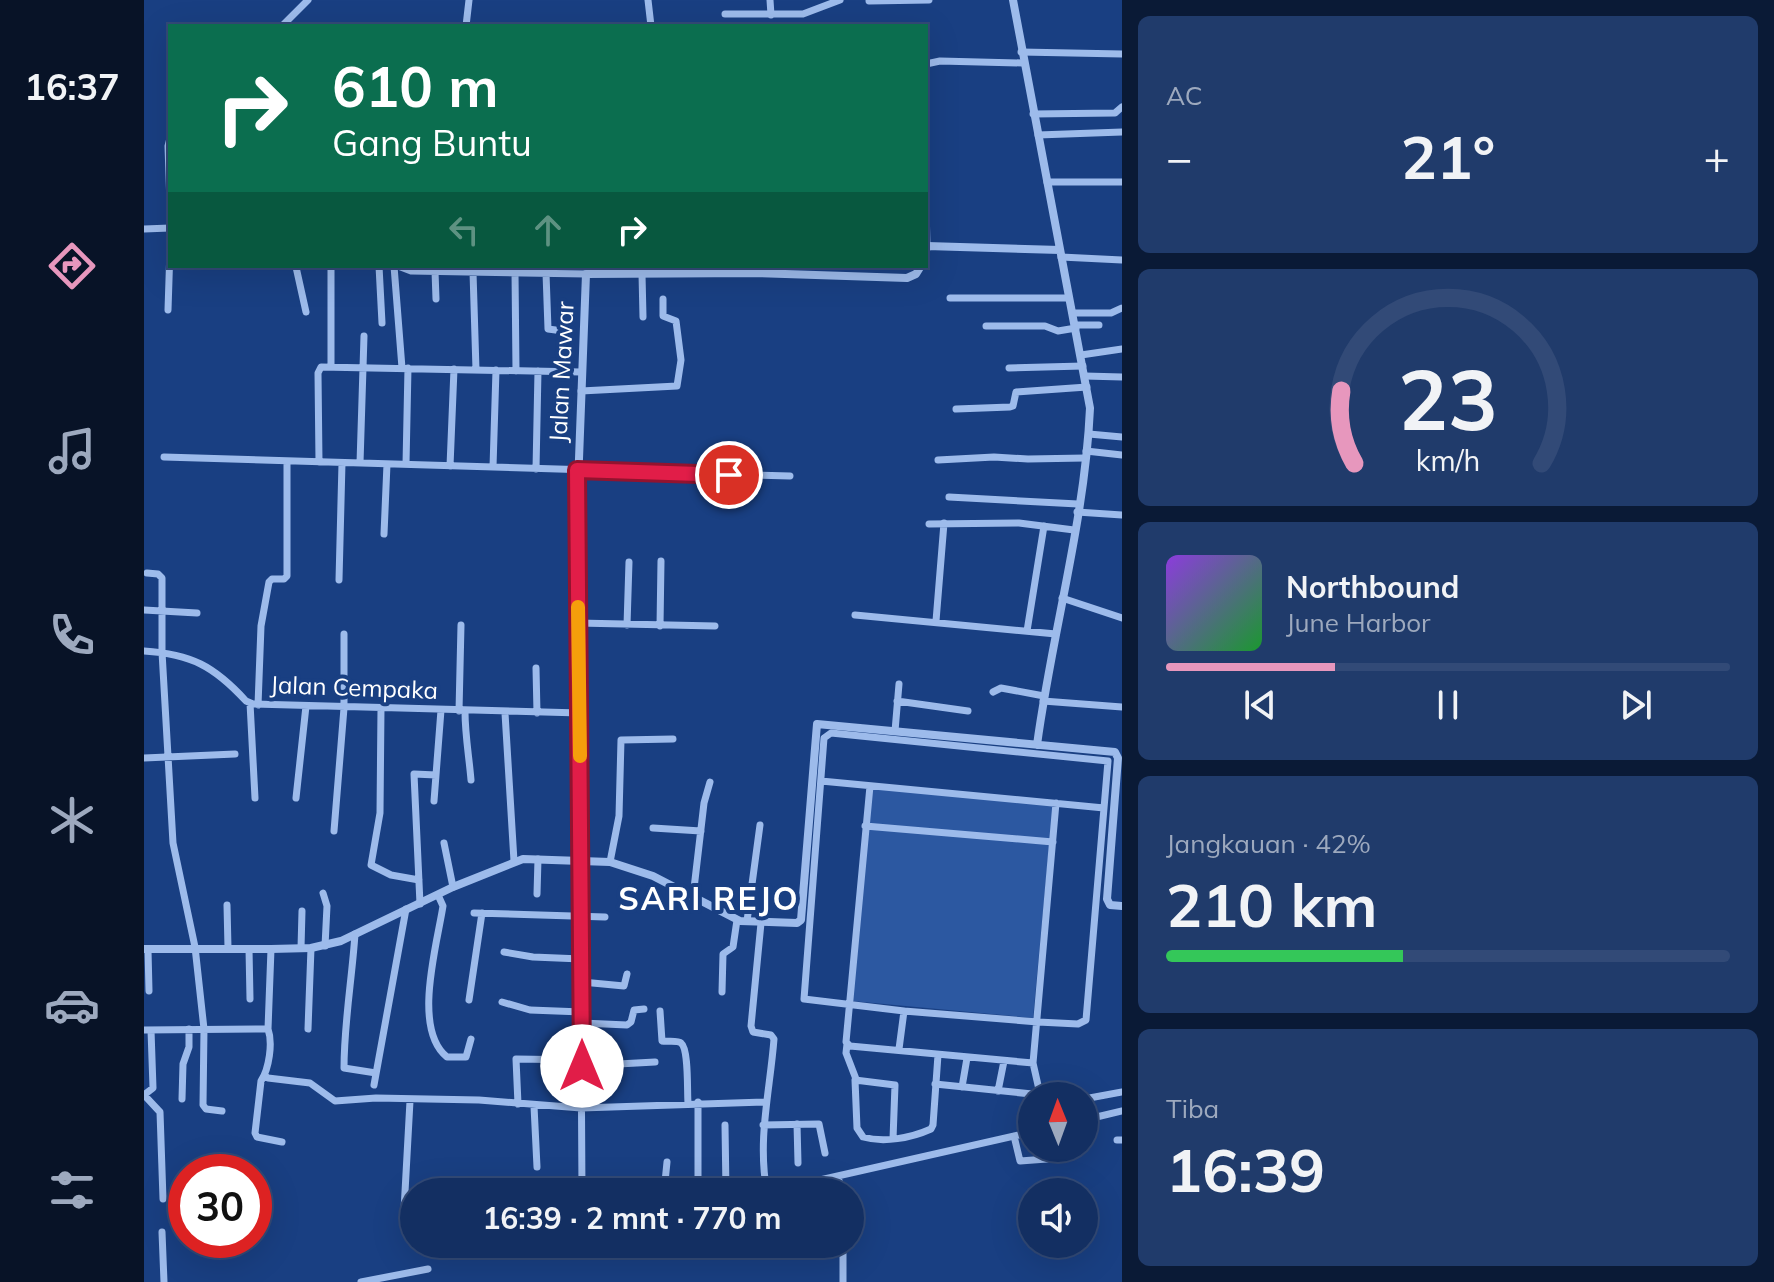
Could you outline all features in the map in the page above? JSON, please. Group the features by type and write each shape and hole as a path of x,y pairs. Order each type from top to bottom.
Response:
{"street":[{"path":"284,24 308,0"},
{"path":"466,24 469,0"},
{"path":"648,0 651,24"},
{"path":"770,0 771,15"},
{"path":"725,14 808,13 840,0"},
{"path":"869,1 929,0"},
{"path":"1013,0 1090,408 1078,508 1037,745"},
{"path":"1021,52 1122,54"},
{"path":"928,64 940,61 1023,63"},
{"path":"1033,114 1115,113 1122,107"},
{"path":"1038,135 1122,132"},
{"path":"1047,182 1122,182"},
{"path":"144,229 168,228"},
{"path":"928,249 1060,253 1122,260"},
{"path":"168,310 170,268"},
{"path":"296,268 306,312"},
{"path":"331,268 331,366"},
{"path":"379,268 382,323"},
{"path":"396,268 397,324 405,368 406,464"},
{"path":"411,269 473,272 574,270 586,274 757,269 907,278 916,274 920,268"},
{"path":"436,299 437,270"},
{"path":"510,270 516,371"},
{"path":"541,270 548,329 563,331"},
{"path":"643,317 645,271"},
{"path":"473,272 476,370"},
{"name":"Jalan Mawar","path":"582,1178 577,470 586,274"},
{"path":"950,298 1069,298"},
{"path":"581,391 677,386 681,360 676,321 675,318 664,318 663,299"},
{"path":"1073,313 1111,313 1122,308"},
{"path":"986,326 1045,326 1066,331 1075,326 1099,325"},
{"path":"360,463 364,336"},
{"path":"1081,355 1122,349"},
{"path":"319,462 319,368 581,372"},
{"path":"1009,368 1084,371 1122,377"},
{"path":"450,466 454,369"},
{"path":"493,467 496,370"},
{"path":"536,469 538,371"},
{"path":"956,409 1010,407 1013,406 1016,392 1087,387"},
{"path":"1089,434 1122,437"},
{"path":"938,460 1122,455"},
{"path":"164,457 790,476"},
{"path":"255,798 254,704 261,626 269,582 287,576 287,461"},
{"path":"339,580 342,463"},
{"path":"384,534 387,464"},
{"path":"949,497 1078,508 1122,515"},
{"path":"936,621 944,523"},
{"path":"929,524 1044,526 1074,530"},
{"path":"1027,631 1044,526"},
{"path":"660,626 661,561"},
{"path":"627,625 629,562"},
{"path":"147,573 158,574 162,578 162,652 173,843 195,947 204,1029 203,1105 206,1109 222,1111"},
{"path":"1062,598 1122,618"},
{"path":"144,610 197,613"},
{"path":"855,615 1056,634"},
{"path":"578,623 715,626"},
{"path":"461,625 462,711 471,780"},
{"path":"334,831 344,708 344,634"},
{"name":"Jalan Cempaka","path":"144,651 183,655 208,666 254,704 580,713"},
{"path":"536,668 537,713"},
{"path":"895,731 899,684"},
{"path":"993,692 1001,688 1044,698 1122,707"},
{"path":"897,701 968,711"},
{"path":"296,798 306,706"},
{"path":"381,708 380,813 371,865 391,875 419,880"},
{"path":"434,801 441,710"},
{"path":"505,713 514,861"},
{"path":"149,991 146,949 325,946 514,861 610,862 653,876 742,920 797,923 801,920 817,724 1114,751 1120,758 1119,803 1107,899 1110,905 1122,906"},
{"path":"826,734 1105,759 1109,767 1104,808 1086,1020 1078,1024 1038,1022 904,1011 805,1000 803,997 826,734"},
{"path":"610,862 619,816 621,740 673,739"},
{"path":"144,758 235,754"},
{"path":"420,904 414,774 436,775"},
{"path":"821,781 1104,808"},
{"path":"693,897 704,803 710,782"},
{"path":"870,786 846,1053 856,1079 855,1104 860,1135 878,1140 893,1139 931,1129 938,1055"},
{"path":"1037,1082 1033,1063 1056,803"},
{"path":"722,992 723,954 733,947 742,920 760,825"},
{"path":"865,826 1053,842"},
{"path":"653,828 701,831"},
{"path":"444,843 453,887"},
{"path":"537,894 538,859"},
{"path":"323,893 327,906 325,946"},
{"path":"438,895 443,906 428,1019 438,1047 447,1057 466,1057 471,1039"},
{"path":"227,905 228,948"},
{"path":"374,1085 406,909"},
{"path":"301,948 302,911"},
{"path":"469,1000 478,913 605,917"},
{"path":"761,923 751,1026 753,1032 771,1035 774,1039 763,1125 765,1178"},
{"path":"355,934 344,1068 376,1073"},
{"path":"308,1029 311,948"},
{"path":"249,949 250,999"},
{"path":"271,949 268,1029 271,1039 265,1076 261,1081 255,1133 257,1137 282,1142"},
{"path":"504,952 581,959"},
{"path":"582,982 624,986 627,974"},
{"path":"502,1002 530,1010 582,1012"},
{"path":"582,1023 629,1024 634,1010 644,1009"},
{"path":"660,1011 662,1041 679,1042 686,1058 688,1103"},
{"path":"899,1049 904,1011"},
{"path":"182,1099 183,1064 189,1047 189,1029"},
{"path":"163,1199 160,1112 144,1095 153,1088 148,1030 268,1029"},
{"path":"847,1044 1033,1063"},
{"path":"962,1087 967,1058"},
{"path":"518,1104 516,1059 582,1063 655,1062"},
{"path":"998,1091 1004,1061"},
{"path":"265,1076 310,1083 335,1101 376,1098 479,1100 581,1108 766,1102"},
{"path":"856,1079 895,1085 893,1139"},
{"path":"935,1084 1018,1092"},
{"path":"1098,1096 1122,1092"},
{"path":"406,1178 410,1101"},
{"path":"698,1102 698,1178"},
{"path":"534,1106 537,1167"},
{"path":"1098,1117 1122,1111"},
{"path":"797,1124 798,1163"},
{"path":"725,1125 726,1178"},
{"path":"763,1125 820,1125 825,1153"},
{"path":"833,1178 1018,1135"},
{"path":"1014,1136 1018,1153"},
{"path":"665,1178 667,1162"},
{"path":"162,1232 164,1282"},
{"path":"843,1258 843,1282"},
{"path":"361,1282 428,1269"}],"shaded area":[{"path":"872,788 1053,805 1033,1018 852,1001"}],"slow traffic":[{"path":"578,607 580,756"}],"district":[{"name":"SARI REJO","path":"709,899"}],"route":[{"path":"582,1066 577,470 729,475"}]}
